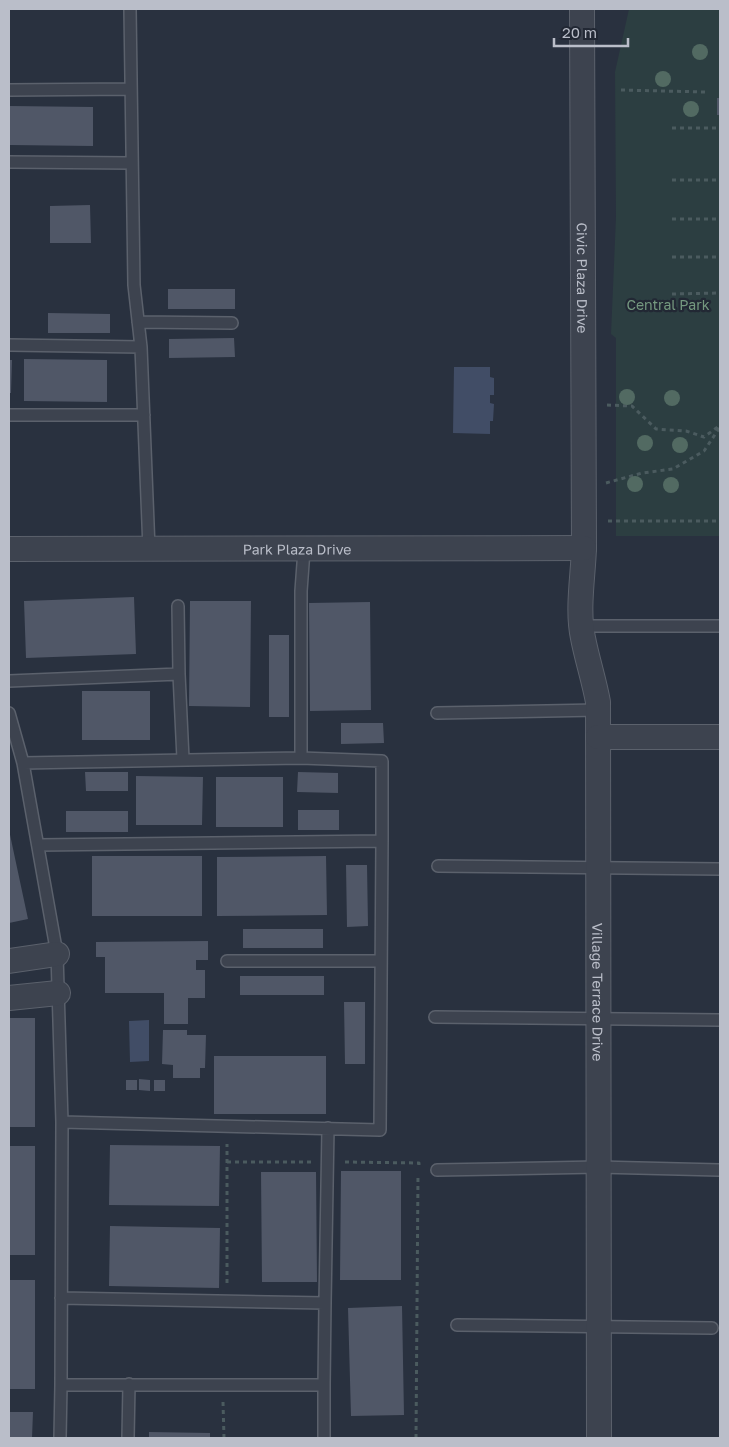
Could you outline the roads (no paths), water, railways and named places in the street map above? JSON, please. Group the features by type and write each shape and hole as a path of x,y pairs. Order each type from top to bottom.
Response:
{"street":[{"name":"Civic Plaza Drive","path":"582,9 584,548"},
{"name":"Park Plaza Drive","path":"9,549 304,550 584,548"},
{"name":"Village Terrace Drive","path":"584,548 582,626 583,637 594,675 598,710 600,1438"},
{"path":"598,736 720,737"},
{"path":"9,961 58,954"},
{"path":"9,998 58,993"}],"lane":[{"path":"130,9 134,285 141,347 149,549"},
{"path":"9,90 130,89"},
{"path":"9,162 132,163"},
{"path":"138,322 232,323"},
{"path":"9,346 141,347"},
{"path":"9,415 144,415"},
{"path":"301,758 301,591 304,550"},
{"path":"178,606 183,759"},
{"path":"582,626 720,626"},
{"path":"9,681 179,674"},
{"path":"437,713 598,710"},
{"path":"9,714 23,763 58,954 62,1122 60,1438"},
{"path":"23,763 301,758 382,761 380,1130 62,1122"},
{"path":"39,845 382,841"},
{"path":"438,866 597,866 720,869"},
{"path":"227,961 381,961"},
{"path":"435,1017 719,1020"},
{"path":"324,1438 328,1128"},
{"path":"437,1170 598,1167 719,1170"},
{"path":"61,1298 325,1303"},
{"path":"457,1325 712,1328"},
{"path":"128,1438 129,1384"},
{"path":"60,1385 324,1385"}],"water":[{"path":"454,367 490,367 490,377 494,378 494,395 490,395 490,403 494,404 493,421 490,421 490,434 453,433"},
{"path":"149,1020 149,1061 130,1062 129,1021"}],"park label":[{"name":"Central Park","path":"668,304"}]}
